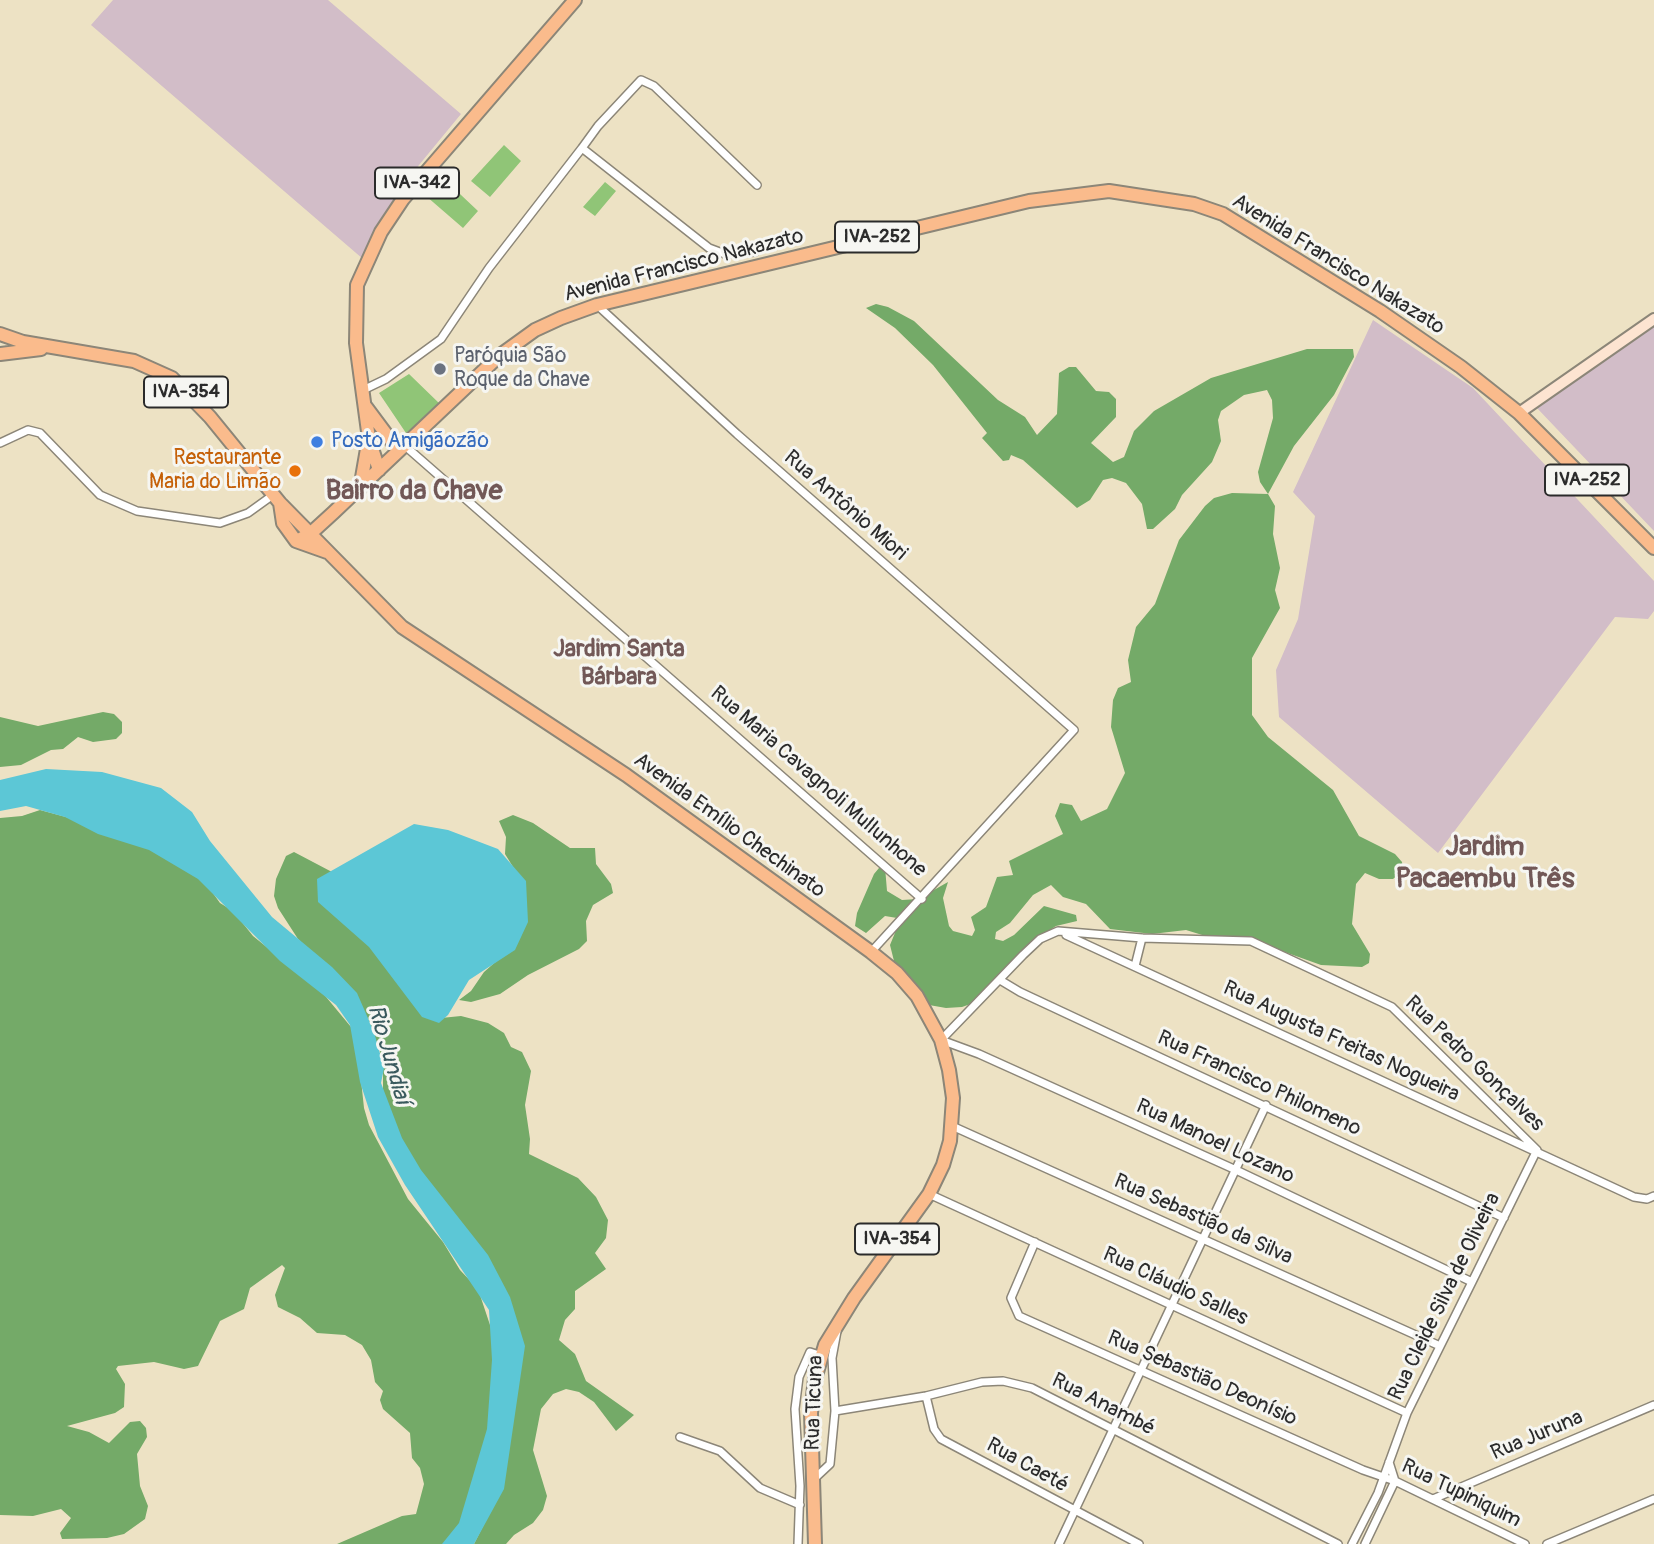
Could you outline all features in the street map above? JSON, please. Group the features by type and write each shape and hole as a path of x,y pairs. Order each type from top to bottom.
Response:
{"main road":[{"name":"IVA-342","path":"366,406 356,342 357,285 381,232 440,155 575,0"},
{"name":"Avenida Francisco Nakazato","path":"296,541 310,534 517,343 544,326 597,305 1029,201 1109,191 1194,204 1223,214 1380,311 1461,367 1519,413 1654,548"},
{"name":"Avenida Emílio Chechinato","path":"0,334 52,348 134,360 172,378 210,417 276,499 402,627 587,748 871,952 897,973 917,996 941,1040 950,1079 952,1126 943,1165 929,1194 839,1321 822,1356 815,1379 811,1413 815,1544"},
{"name":"Avenida Emílio Chechinato","path":"0,354 52,348"},
{"name":"Rua Maria Cavagnoli Mullunhone","path":"366,406 401,448"},
{"path":"366,406 369,439 379,470"},
{"path":"360,489 369,439"},
{"path":"276,499 283,523 296,541 328,553"}],"street":[{"path":"363,390 386,379 441,339 489,268 598,126 641,80 654,86 757,185"},
{"path":"582,148 709,248 725,254 755,252"},
{"name":"Rua Antônio Miori","path":"597,305 747,443 1074,730 922,899"},
{"path":"1519,413 1654,319"},
{"path":"0,443 28,430 40,433 100,495 137,511 220,523 276,499"},
{"name":"Rua Maria Cavagnoli Mullunhone","path":"401,448 922,899"},
{"path":"871,952 922,899"},
{"path":"941,1040 1040,939 1058,931"},
{"name":"Rua Pedro Gonçalves","path":"1058,931 1142,938 1251,941 1392,1007 1537,1150"},
{"name":"Rua Augusta Freitas Nogueira","path":"1058,931 1358,1072 1537,1150 1634,1196 1651,1197"},
{"path":"1135,966 1142,938"},
{"name":"Rua Francisco Philomeno","path":"1000,980 1020,992 1504,1218"},
{"name":"Rua Manoel Lozano","path":"941,1040 979,1054 1236,1170 1472,1282"},
{"path":"1059,1544 1266,1105"},
{"name":"Rua Sebastião da Silva","path":"952,1126 1440,1346"},
{"name":"Rua Cleide Silva de Oliveira","path":"1352,1544 1378,1493 1407,1413 1537,1150"},
{"name":"Rua Cláudio Salles","path":"929,1194 1407,1413"},
{"name":"Rua Sebastião Deonísio","path":"1035,1242 1011,1298 1019,1316 1382,1476"},
{"name":"Rua Ticuna","path":"813,1479 830,1464 835,1411 832,1357 839,1321"},
{"path":"798,1544 800,1504 795,1409 799,1377 810,1352 822,1356"},
{"name":"Rua Anambé","path":"835,1411 926,1396 982,1382 1003,1381 1032,1388 1338,1544"},
{"name":"Rua Caeté","path":"926,1396 934,1429 941,1439 1139,1544"},
{"name":"Rua Juruna","path":"1433,1499 1654,1405"},
{"path":"680,1437 720,1451 760,1488 800,1504"},
{"path":"1365,1544 1395,1481 1390,1462"},
{"name":"Rua Tupiniquim","path":"1382,1476 1525,1544"},
{"path":"1547,1544 1654,1499"}],"shaded area":[{"path":"113,0 328,0 461,114 405,182 363,259 91,25"},
{"path":"1373,320 1473,388 1654,581 1654,611 1648,619 1615,617 1438,853 1279,717 1276,670 1298,619 1315,516 1293,492"},
{"path":"1654,325 1654,531 1536,407"}],"green space":[{"path":"504,145 521,161 490,197 471,181"},
{"path":"443,178 478,211 463,228 426,196"},
{"path":"605,182 616,191 595,216 583,207"},
{"path":"876,304 888,307 914,321 998,400 1025,417 1037,435 1057,414 1059,373 1069,367 1076,367 1096,391 1109,392 1116,399 1116,417 1091,443 1113,462 1124,457 1134,431 1154,411 1211,378 1307,349 1353,349 1354,357 1334,395 1294,446 1268,494 1260,482 1258,472 1273,418 1272,400 1267,390 1244,395 1221,411 1218,420 1221,441 1212,462 1182,495 1175,509 1153,529 1147,529 1142,504 1126,483 1112,478 1103,480 1090,500 1077,508 1023,460 1011,455 1009,460 1003,461 982,438 987,433 933,365 895,328 866,308"},
{"path":"409,374 441,405 406,433 379,393"},
{"path":"1232,493 1268,494 1275,506 1273,534 1280,568 1275,590 1280,608 1252,658 1252,715 1268,737 1333,790 1359,836 1395,854 1402,862 1403,870 1393,879 1379,879 1365,873 1356,884 1352,924 1370,954 1369,963 1362,967 1321,965 1265,945 1212,938 1186,930 1152,934 1110,929 1086,904 1063,897 1051,885 1033,895 1010,923 996,932 995,939 1003,941 1014,935 1044,906 1076,915 1077,921 1056,926 1029,944 985,999 962,1007 929,1005 894,961 890,945 899,923 897,918 885,916 866,933 855,926 857,913 874,874 879,868 885,867 887,891 902,900 918,899 948,882 943,898 949,926 953,931 972,936 975,930 971,917 986,907 997,877 1013,875 1009,861 1063,834 1055,816 1060,803 1072,805 1081,821 1107,809 1125,773 1111,727 1113,700 1118,688 1131,682 1128,660 1136,627 1155,604 1179,540 1214,498"},
{"path":"103,712 114,714 122,722 122,733 116,739 93,742 78,737 63,749 51,750 21,765 0,767 0,717 38,726"},
{"path":"40,810 151,840 205,882 220,903 233,911 253,936 322,992 351,1027 357,1043 364,1108 369,1125 408,1199 443,1242 460,1270 478,1289 492,1331 496,1357 490,1448 455,1544 337,1544 402,1516 416,1514 424,1484 420,1468 412,1458 410,1433 383,1409 380,1400 383,1391 375,1382 371,1360 362,1345 345,1335 317,1333 300,1318 278,1307 275,1295 285,1268 282,1265 250,1288 244,1309 220,1321 198,1366 184,1369 154,1362 118,1366 116,1369 125,1384 124,1407 115,1413 67,1426 89,1432 109,1443 130,1422 140,1421 146,1428 147,1437 137,1454 140,1486 148,1506 145,1519 124,1534 107,1538 62,1539 60,1533 71,1518 61,1509 33,1516 0,1515 0,818 22,816"},
{"path":"513,815 533,823 570,848 595,848 596,864 611,884 613,893 593,905 586,921 587,941 579,949 528,975 500,994 471,1002 459,1000 471,991 484,972 509,950 523,883 505,854 506,837 499,821"},
{"path":"294,852 332,872 431,1019 461,1016 488,1023 504,1033 511,1047 522,1052 531,1071 525,1105 530,1139 529,1154 578,1178 596,1197 608,1220 606,1238 595,1253 606,1269 575,1291 575,1309 565,1320 559,1340 575,1354 586,1381 634,1415 616,1431 594,1402 579,1392 566,1389 553,1394 541,1409 533,1450 547,1496 543,1510 533,1523 514,1535 506,1544 474,1544 498,1496 518,1361 383,1114 383,1060 368,1019 350,993 298,939 278,908 274,896 276,879 286,856"}],"water":[{"path":"46,769 102,772 161,788 192,812 210,841 272,917 332,967 357,993 374,1032 384,1068 381,1083 402,1138 421,1170 488,1255 510,1297 525,1346 504,1489 474,1544 442,1544 459,1523 487,1429 492,1360 489,1310 405,1185 378,1137 360,1082 350,1025 336,1005 280,961 198,879 149,850 98,834 65,817 26,806 0,811 0,780"},
{"path":"414,824 448,830 498,849 526,881 528,922 515,950 469,980 448,1015 439,1023 422,1017 369,947 318,902 317,879"}],"place":[{"name":"Paróquia São Roque da Chave","path":"440,369"},
{"name":"Posto Amigãozão","path":"317,442"},
{"name":"Restaurante Maria do Limão","path":"295,471"}],"district":[{"name":"Bairro da Chave","path":"414,492"},
{"name":"Jardim Santa Bárbara","path":"619,664"},
{"name":"Jardim Pacaembu Três","path":"1485,864"}],"water label":[{"name":"Rio Jundiaí","path":"388,1055"}]}
